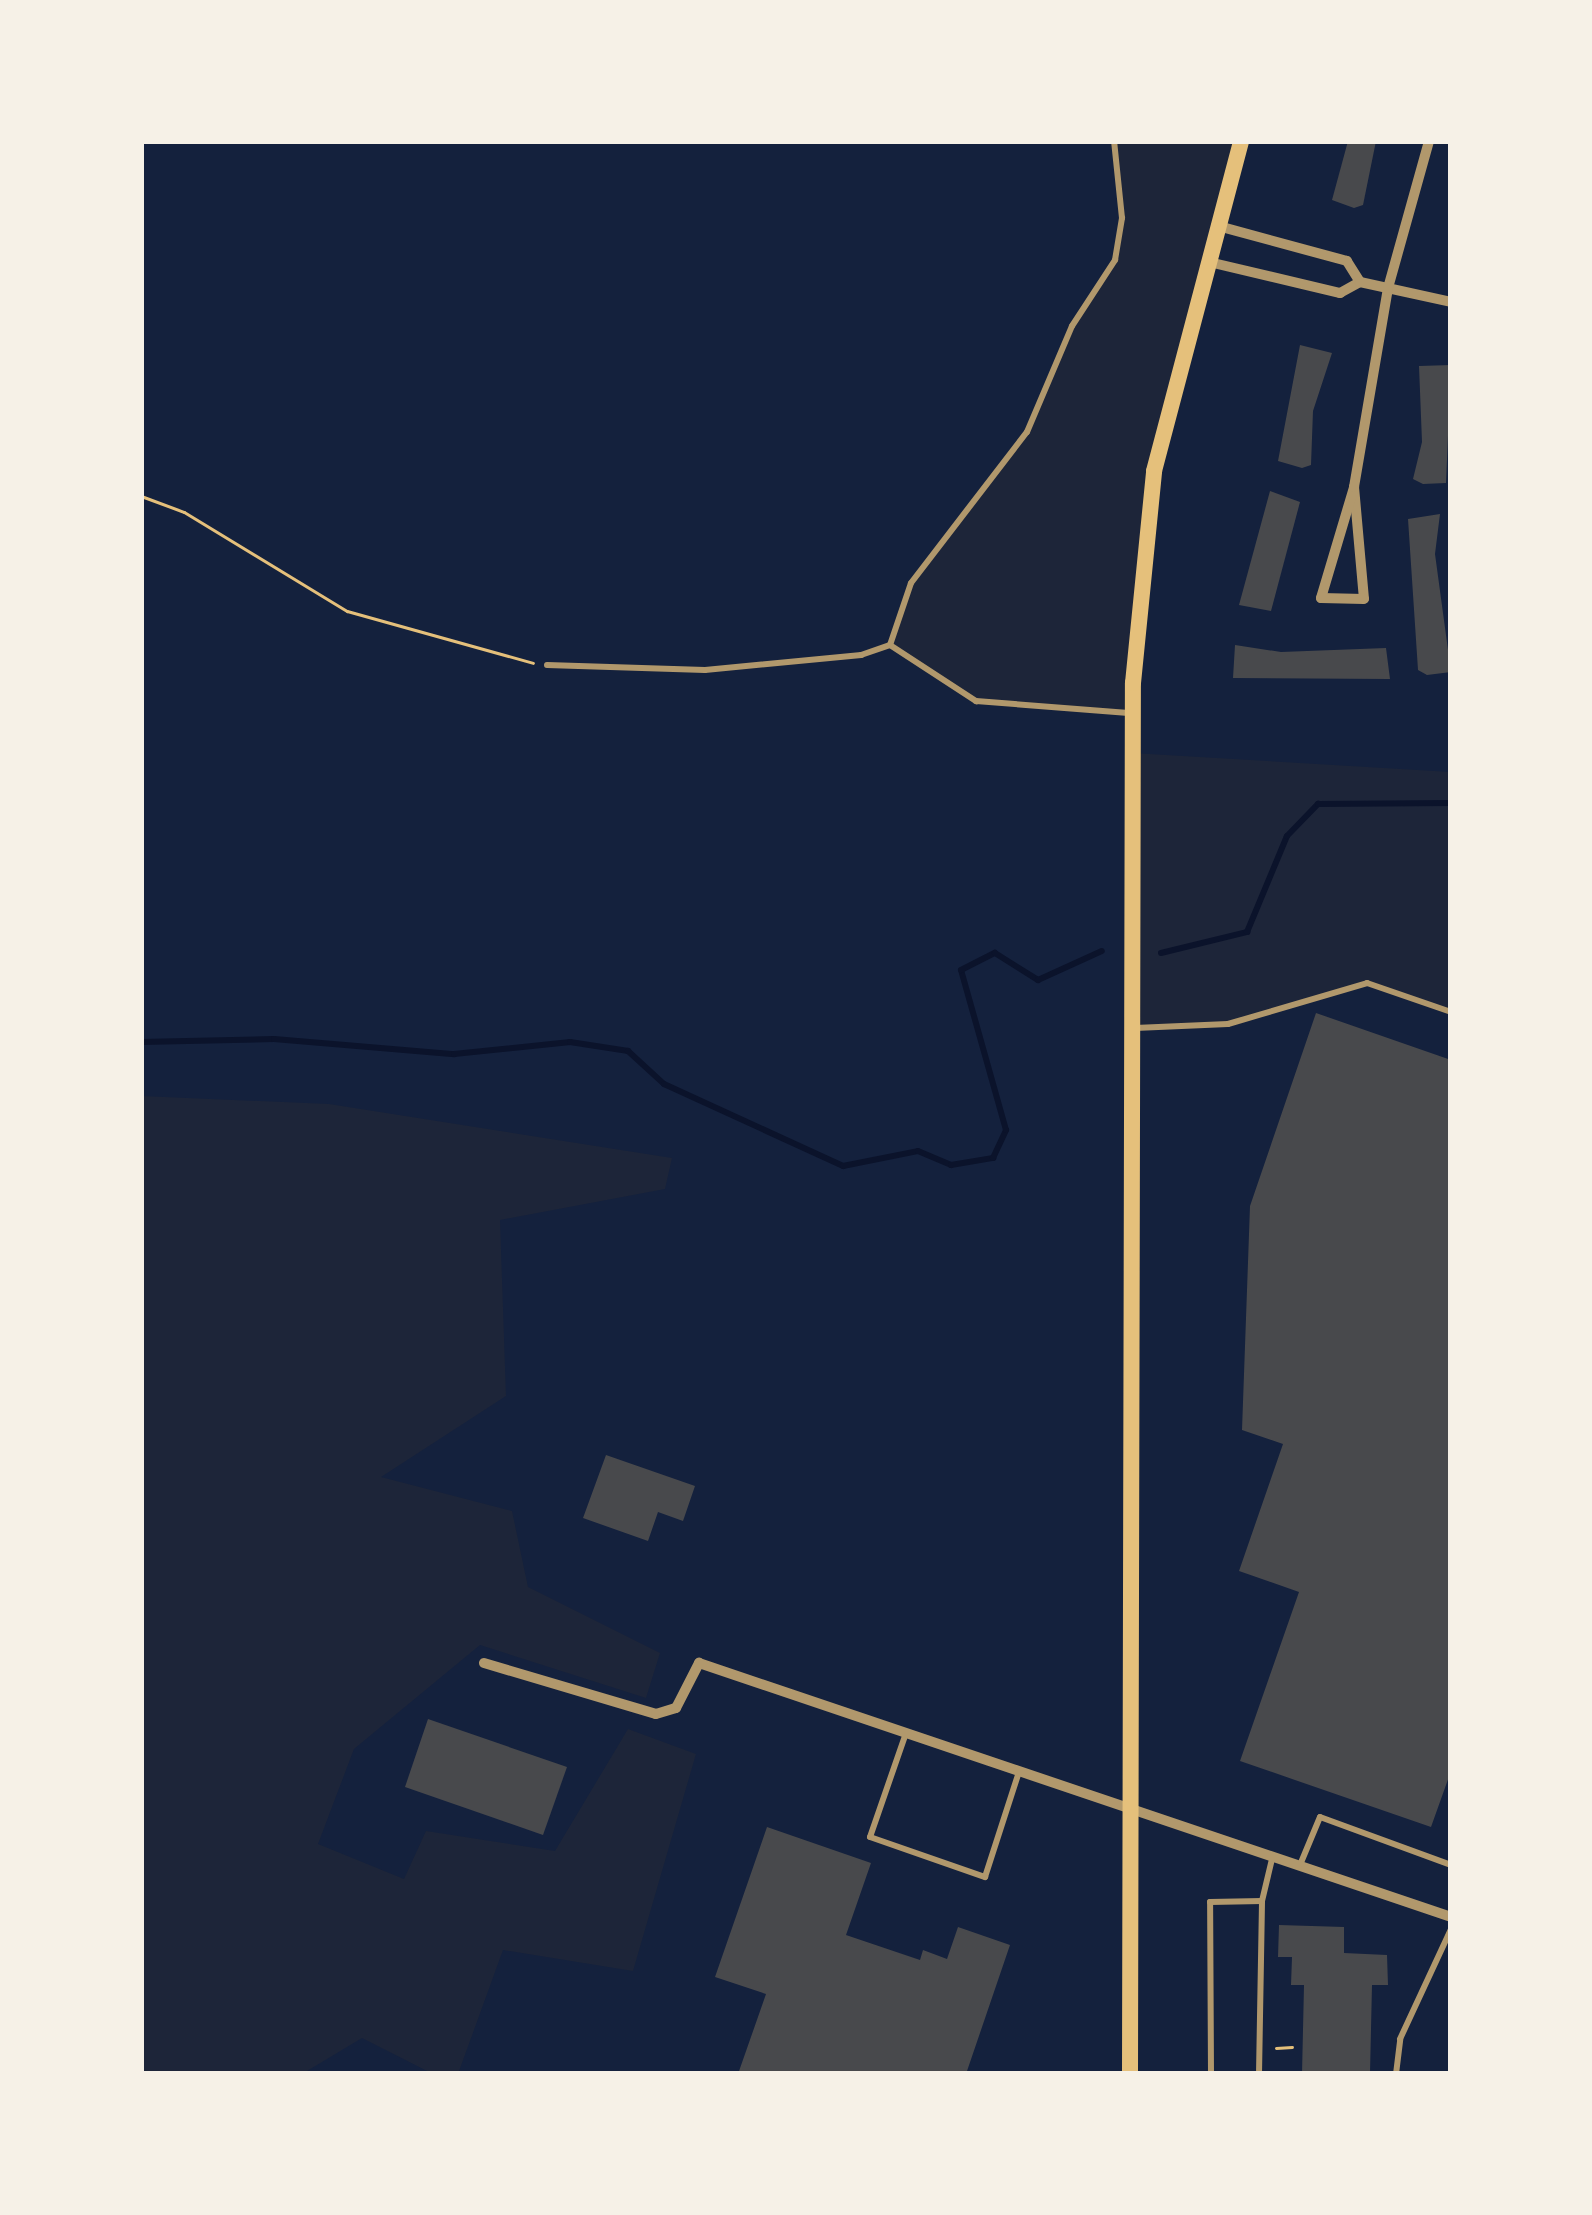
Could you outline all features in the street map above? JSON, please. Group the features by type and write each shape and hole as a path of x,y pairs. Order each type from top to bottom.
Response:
{"main road":[{"path":"1130,2074 1133,713 1141,548 1241,141"}],"street":[{"path":"1354,487 1364,599 1321,598 1354,487 1388,288 1429,141"},
{"path":"1219,226 1347,261 1360,282"},
{"path":"1209,262 1340,293 1360,282 1451,302"},
{"path":"484,1663 656,1714 676,1708 699,1663 1448,1916"}],"lane":[{"path":"890,645 911,583 1027,432 1072,326 1115,260 1122,218 1114,141"},
{"path":"547,665 705,670 861,655 890,645"},
{"path":"890,645 976,701 1133,713"},
{"path":"1131,1028 1228,1024 1367,983 1451,1012"},
{"path":"907,1733 870,1837 946,1864 985,1877 1019,1772"},
{"path":"1300,1865 1321,1817 1451,1865"},
{"path":"1259,2074 1264,2048 1262,1901 1274,1855"},
{"path":"1211,2074 1210,1902 1262,1901"},
{"path":"1448,1916 1451,1901"},
{"path":"1396,2074 1400,2038 1451,1929"}],"path":[{"path":"141,496 184,512 346,611 547,665"},
{"path":"1264,2048 1292,2048"}],"shaded area":[{"path":"1114,141 1241,141 1141,548 1133,713 976,701 890,645 911,583 1027,432 1072,326 1115,260 1122,218"},
{"path":"1132,753 1451,772 1451,1012 1367,983 1228,1024 1131,1028"},
{"path":"141,1096 329,1104 672,1158 665,1189 500,1220 506,1396 381,1477 512,1511 528,1587 660,1653 646,1698 480,1645 354,1749 318,1844 404,1879 426,1831 555,1851 628,1729 696,1754 633,1971 503,1950 458,2074 433,2074 362,2038 302,2074 141,2074"}],"building":[{"path":"1348,141 1376,141 1363,205 1354,208 1332,200"},
{"path":"1300,345 1332,353 1313,411 1311,465 1302,468 1278,461"},
{"path":"1451,365 1446,483 1423,484 1413,479 1422,442 1419,366"},
{"path":"1270,491 1300,502 1271,611 1239,605"},
{"path":"1440,514 1435,554 1451,672 1427,675 1418,670 1408,519"},
{"path":"1235,645 1281,652 1386,648 1390,679 1233,678"},
{"path":"1316,1013 1451,1060 1451,1771 1431,1827 1240,1761 1299,1592 1239,1571 1283,1444 1242,1430 1250,1206"},
{"path":"606,1455 695,1486 683,1521 658,1512 648,1541 583,1518"},
{"path":"428,1719 567,1767 543,1835 405,1787"},
{"path":"767,1827 871,1863 846,1935 920,1960 923,1950 947,1959 958,1927 1010,1945 966,2074 738,2074 766,1994 715,1977"},
{"path":"1279,1925 1344,1927 1344,1953 1387,1955 1388,1985 1372,1985 1370,2074 1302,2074 1304,1985 1291,1985 1292,1957 1278,1957"}],"waterway":[{"path":"1161,953 1247,932 1287,836 1318,804 1451,803"},
{"path":"141,1042 274,1039 454,1054 570,1042 628,1051 664,1084 843,1166 918,1151 951,1165 993,1158 1006,1130 961,970 995,953 1038,980 1102,951"}]}
